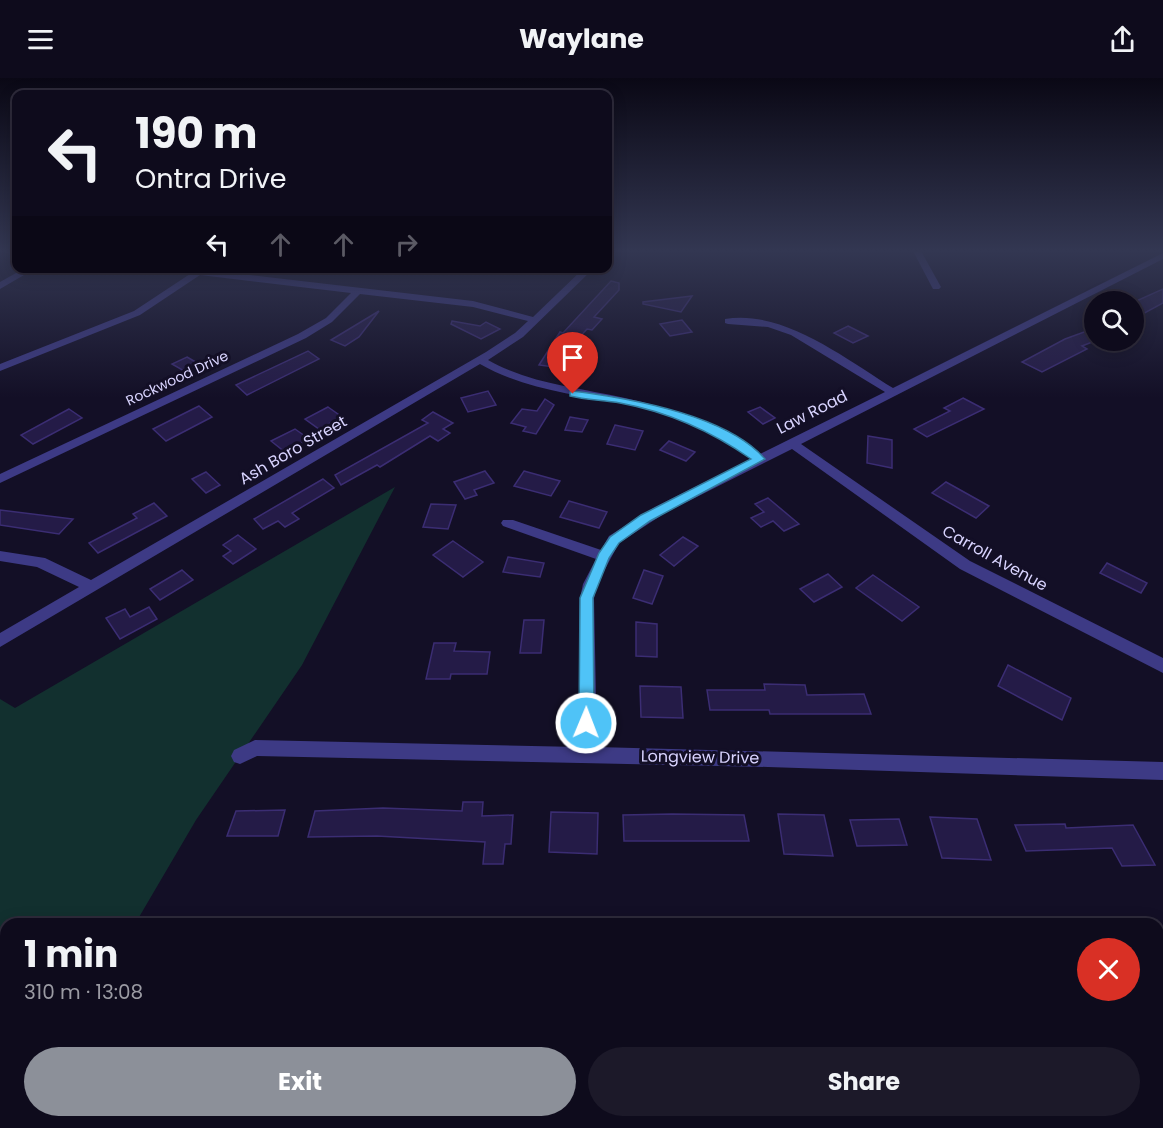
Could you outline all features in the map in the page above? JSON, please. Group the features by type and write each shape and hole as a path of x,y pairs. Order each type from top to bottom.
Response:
{"street":[{"path":"0,368 136,313 161,300"},
{"name":"Rockwood Drive","path":"0,479 311,331 337,314 350,300"},
{"path":"438,300 473,304 535,320"},
{"name":"Ash Boro Street","path":"0,641 480,360 519,335 556,300"},
{"name":"Law Road","path":"588,754 587,598 603,556 614,540 646,518 759,459 1076,300"},
{"path":"728,321 769,324 795,333 893,392"},
{"path":"480,360 524,382 573,394 622,400 693,420 735,441 759,459"},
{"name":"Carroll Avenue","path":"792,442 965,565 1163,666"},
{"path":"508,523 603,556"},
{"path":"0,556 40,562 92,587"},
{"name":"Longview Drive","path":"240,756 255,748 588,754 1163,771"}],"green space":[{"path":"395,487 302,665 196,820 139,918 0,918 0,699 15,708"}],"building":[{"path":"593,300 610,300 594,317 602,319 592,330 587,329 569,349 566,348 554,367 539,365 560,332 563,333"},
{"path":"689,300 681,312 643,304 643,302"},
{"path":"1144,300 1163,300 1163,303 1144,313"},
{"path":"379,311 359,337 345,346 331,340"},
{"path":"682,320 692,332 670,336 660,324"},
{"path":"452,321 480,326 486,322 500,329 481,339 451,324"},
{"path":"848,326 868,336 853,343 834,333"},
{"path":"1084,332 1084,345 1082,346 1084,351 1042,372 1022,362 1065,339"},
{"path":"308,351 319,359 247,395 236,385"},
{"path":"187,357 199,364 184,371 172,364"},
{"path":"488,391 496,405 468,412 461,398"},
{"path":"963,398 984,409 927,437 914,429 950,411 944,408"},
{"path":"545,399 554,405 536,434 523,431 526,427 511,423 522,409 537,411"},
{"path":"199,406 212,417 166,441 153,429"},
{"path":"328,407 342,417 319,429 305,419"},
{"path":"760,407 775,418 763,424 748,412"},
{"path":"69,409 82,418 33,444 21,435"},
{"path":"433,412 453,423 443,429 450,433 438,441 430,436 380,467 377,465 341,485 335,475 428,423 422,420"},
{"path":"570,417 588,420 582,432 565,430"},
{"path":"615,425 643,431 635,450 607,444"},
{"path":"295,429 309,439 285,452 271,441"},
{"path":"868,436 892,440 892,468 867,463"},
{"path":"669,441 695,452 686,461 660,450"},
{"path":"485,471 494,483 474,490 477,495 465,499 454,482"},
{"path":"524,471 560,481 551,496 514,486"},
{"path":"206,472 220,485 206,493 192,479"},
{"path":"323,479 334,488 292,513 299,519 285,527 278,521 263,529 254,519"},
{"path":"946,482 989,506 976,518 932,493"},
{"path":"768,498 799,524 784,531 773,521 761,527 751,518 764,512 755,504"},
{"path":"569,501 607,512 599,528 560,517"},
{"path":"154,503 167,516 98,553 89,543 137,518 133,514"},
{"path":"431,504 456,505 448,529 423,527"},
{"path":"0,510 73,519 59,534 0,525"},
{"path":"238,535 256,549 233,564 223,556 231,551 223,545"},
{"path":"683,537 698,546 674,566 660,555"},
{"path":"453,541 483,562 463,577 433,555"},
{"path":"508,557 544,563 540,577 503,572"},
{"path":"1107,563 1147,583 1141,593 1100,573"},
{"path":"182,570 193,580 160,600 150,589"},
{"path":"644,570 663,576 652,604 633,598"},
{"path":"828,574 842,587 814,602 800,589"},
{"path":"873,575 919,607 902,621 856,588"},
{"path":"149,607 157,619 120,639 106,618 125,609 130,617"},
{"path":"524,620 544,620 541,653 520,653"},
{"path":"636,622 657,624 657,657 636,656"},
{"path":"434,643 456,643 454,651 490,652 487,674 451,674 450,679 426,679"},
{"path":"1008,665 1071,698 1062,720 998,686"},
{"path":"764,684 805,685 807,695 864,694 871,714 770,714 769,710 710,710 707,690 765,690"},
{"path":"640,686 681,687 683,718 641,717"},
{"path":"463,802 483,802 482,816 513,815 511,844 505,844 503,864 483,864 485,842 377,836 308,837 315,811 383,808 462,811"},
{"path":"285,810 278,836 227,836 236,811"},
{"path":"551,812 598,813 597,854 549,852"},
{"path":"778,814 824,815 833,856 784,854"},
{"path":"623,815 744,815 749,841 624,841"},
{"path":"930,817 977,819 991,860 942,858"},
{"path":"899,819 907,845 857,846 850,820"},
{"path":"1065,824 1066,828 1133,825 1155,865 1122,866 1112,848 1026,851 1015,825"}],"route":[{"path":"573,394 622,400 677,414 725,435 759,459 646,518 614,540 603,556 590,584 587,598 586,723"}]}
